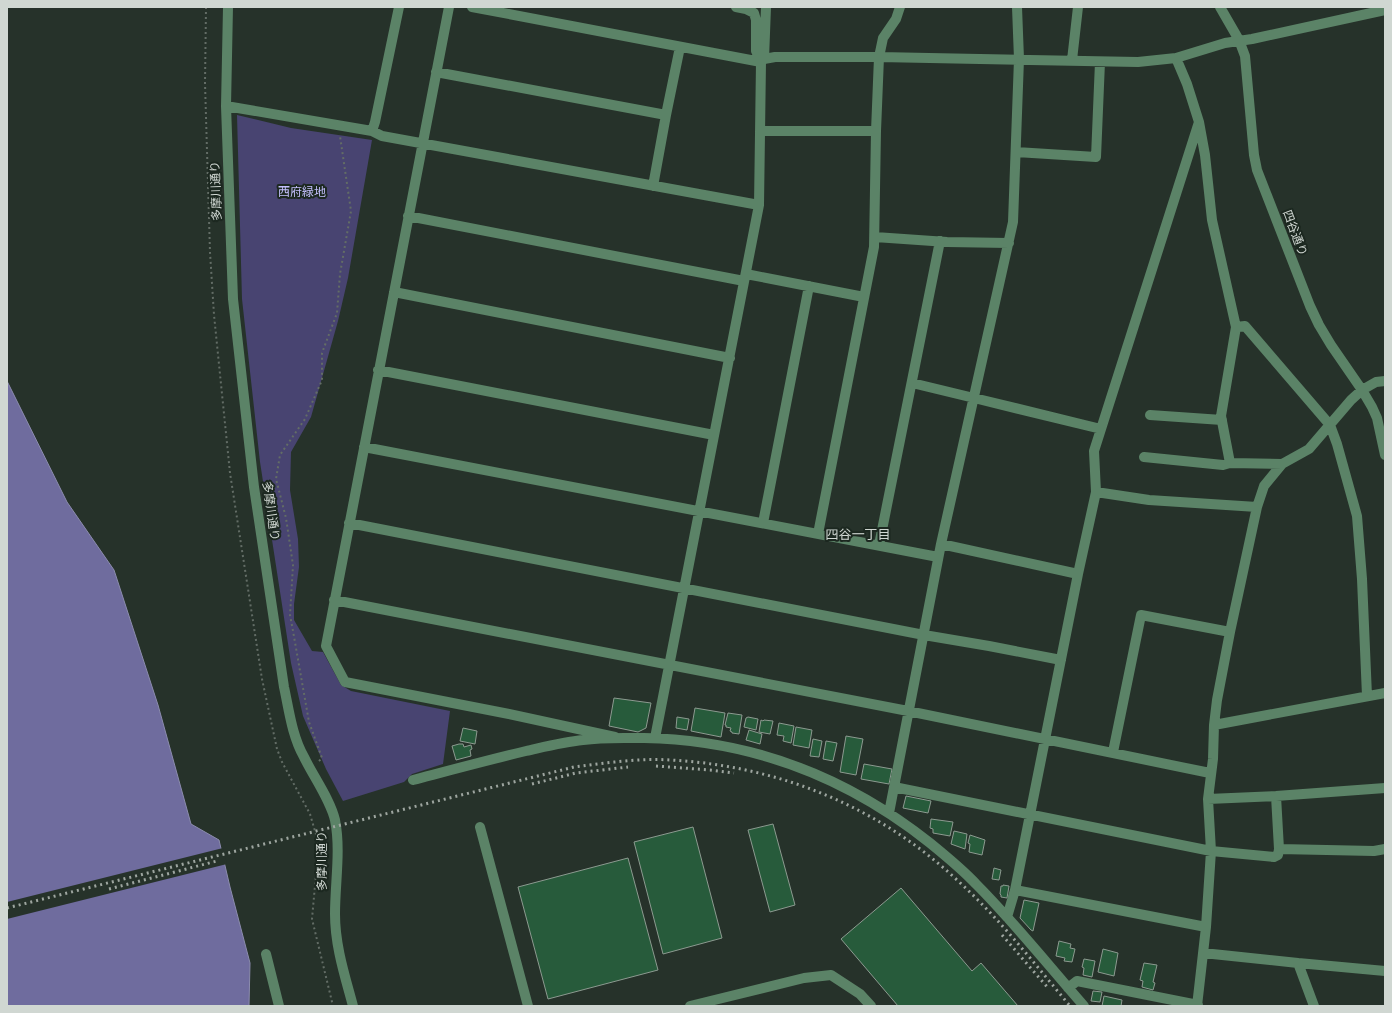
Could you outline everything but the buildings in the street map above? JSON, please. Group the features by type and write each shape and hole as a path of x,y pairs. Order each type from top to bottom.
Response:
{"street":[{"name":"多摩川通り","path":"228,7 226,106 233,299 254,487 290,718 303,755 335,818 337,844 335,926 342,965 353,1006"},
{"path":"372,131 399,7"},
{"path":"449,7 326,646 345,682 509,714 615,737"},
{"path":"472,7 680,47 763,60 775,57 879,57 1072,60 1100,62 1138,62 1176,58 1239,40 1252,39 1385,10"},
{"path":"736,7 746,9 754,13 756,20 756,51 763,60"},
{"path":"655,738 759,205 760,131 766,7"},
{"path":"818,534 875,236 876,131 879,57 883,38 896,19 900,7"},
{"path":"889,813 938,557 1013,222 1019,59 1017,7"},
{"path":"1072,60 1078,7"},
{"name":"四谷通り","path":"1220,7 1239,40 1245,56 1254,155 1257,170 1310,306 1319,325 1343,364 1362,390 1377,418 1385,455"},
{"path":"653,186 680,47"},
{"path":"1176,58 1187,84 1199,122 1205,155 1212,220 1236,327 1222,409 1222,420 1230,463"},
{"path":"1016,152 1096,157 1100,62"},
{"path":"436,72 666,115"},
{"path":"226,106 372,131 382,136 423,144 759,205"},
{"path":"1007,917 1030,814 1096,492 1094,451 1199,122"},
{"path":"760,131 876,131"},
{"path":"408,216 745,277 809,286 864,297"},
{"path":"875,236 940,242 1009,243"},
{"path":"878,546 940,242"},
{"path":"763,523 809,286"},
{"path":"394,292 730,358"},
{"path":"1236,327 1245,326 1330,425 1337,444 1357,516 1362,579 1367,696"},
{"path":"378,370 714,435"},
{"path":"1068,988 1077,980 1198,1006 1206,927 1211,851 1208,799 1210,773 1213,759 1214,725 1217,700 1230,632 1257,507 1264,486 1282,464 1309,449 1351,400 1362,390 1376,382 1385,381"},
{"path":"912,384 1101,429"},
{"path":"1150,415 1222,420"},
{"path":"364,447 938,557"},
{"path":"1144,457 1223,465 1230,463 1282,464"},
{"path":"1096,492 1149,500 1257,507"},
{"path":"349,523 924,635 1061,660"},
{"path":"941,544 1078,574"},
{"path":"334,600 1045,738 1210,773"},
{"path":"1114,752 1141,615 1230,632"},
{"path":"1214,725 1385,693"},
{"path":"413,780 480,762 549,746 580,740 615,737 655,738 700,742 741,749 801,768 840,786 889,813 947,856 976,883 1084,1006"},
{"path":"894,787 1211,851 1274,857 1278,855 1279,849 1276,796"},
{"path":"1208,799 1276,796 1385,788"},
{"path":"480,827 528,1006"},
{"path":"1279,849 1374,851 1385,849"},
{"path":"1014,890 1206,927"},
{"path":"1203,953 1385,971"},
{"path":"266,954 279,1006"},
{"path":"1298,963 1314,1006"},
{"path":"690,1006 804,978 831,975 860,994 871,1006"}],"path":[{"path":"312,772 322,758 309,722 290,615 293,565 286,518 276,479 280,455 305,419 322,380 322,352 337,313 340,274 351,211 338,125"}],"green space":[{"name":"西府緑地","path":"237,115 291,128 372,140 348,278 338,321 311,417 291,452 290,490 298,539 299,567 294,604 294,620 312,651 323,652 341,685 351,691 450,711 443,764 412,774 404,782 343,801 326,769 303,716 291,663 260,462 242,299"}],"shaded area":[{"path":"7,381 67,502 114,570 158,705 191,824 219,840 250,963 249,1006 7,1006"}],"pier":[{"path":"223,848 227,864 7,919 7,902"}],"railway":[{"path":"7,908 574,767 635,760 671,760 711,764 750,771 788,781 824,794 860,811 894,831 926,854 957,880 1016,941 1070,1006"},
{"path":"656,766 734,773"},
{"path":"532,784 576,773 628,767"},
{"path":"109,889 217,861"},
{"path":"1002,935 1048,988"}],"district":[{"name":"四谷一丁目","path":"858,534"}]}
